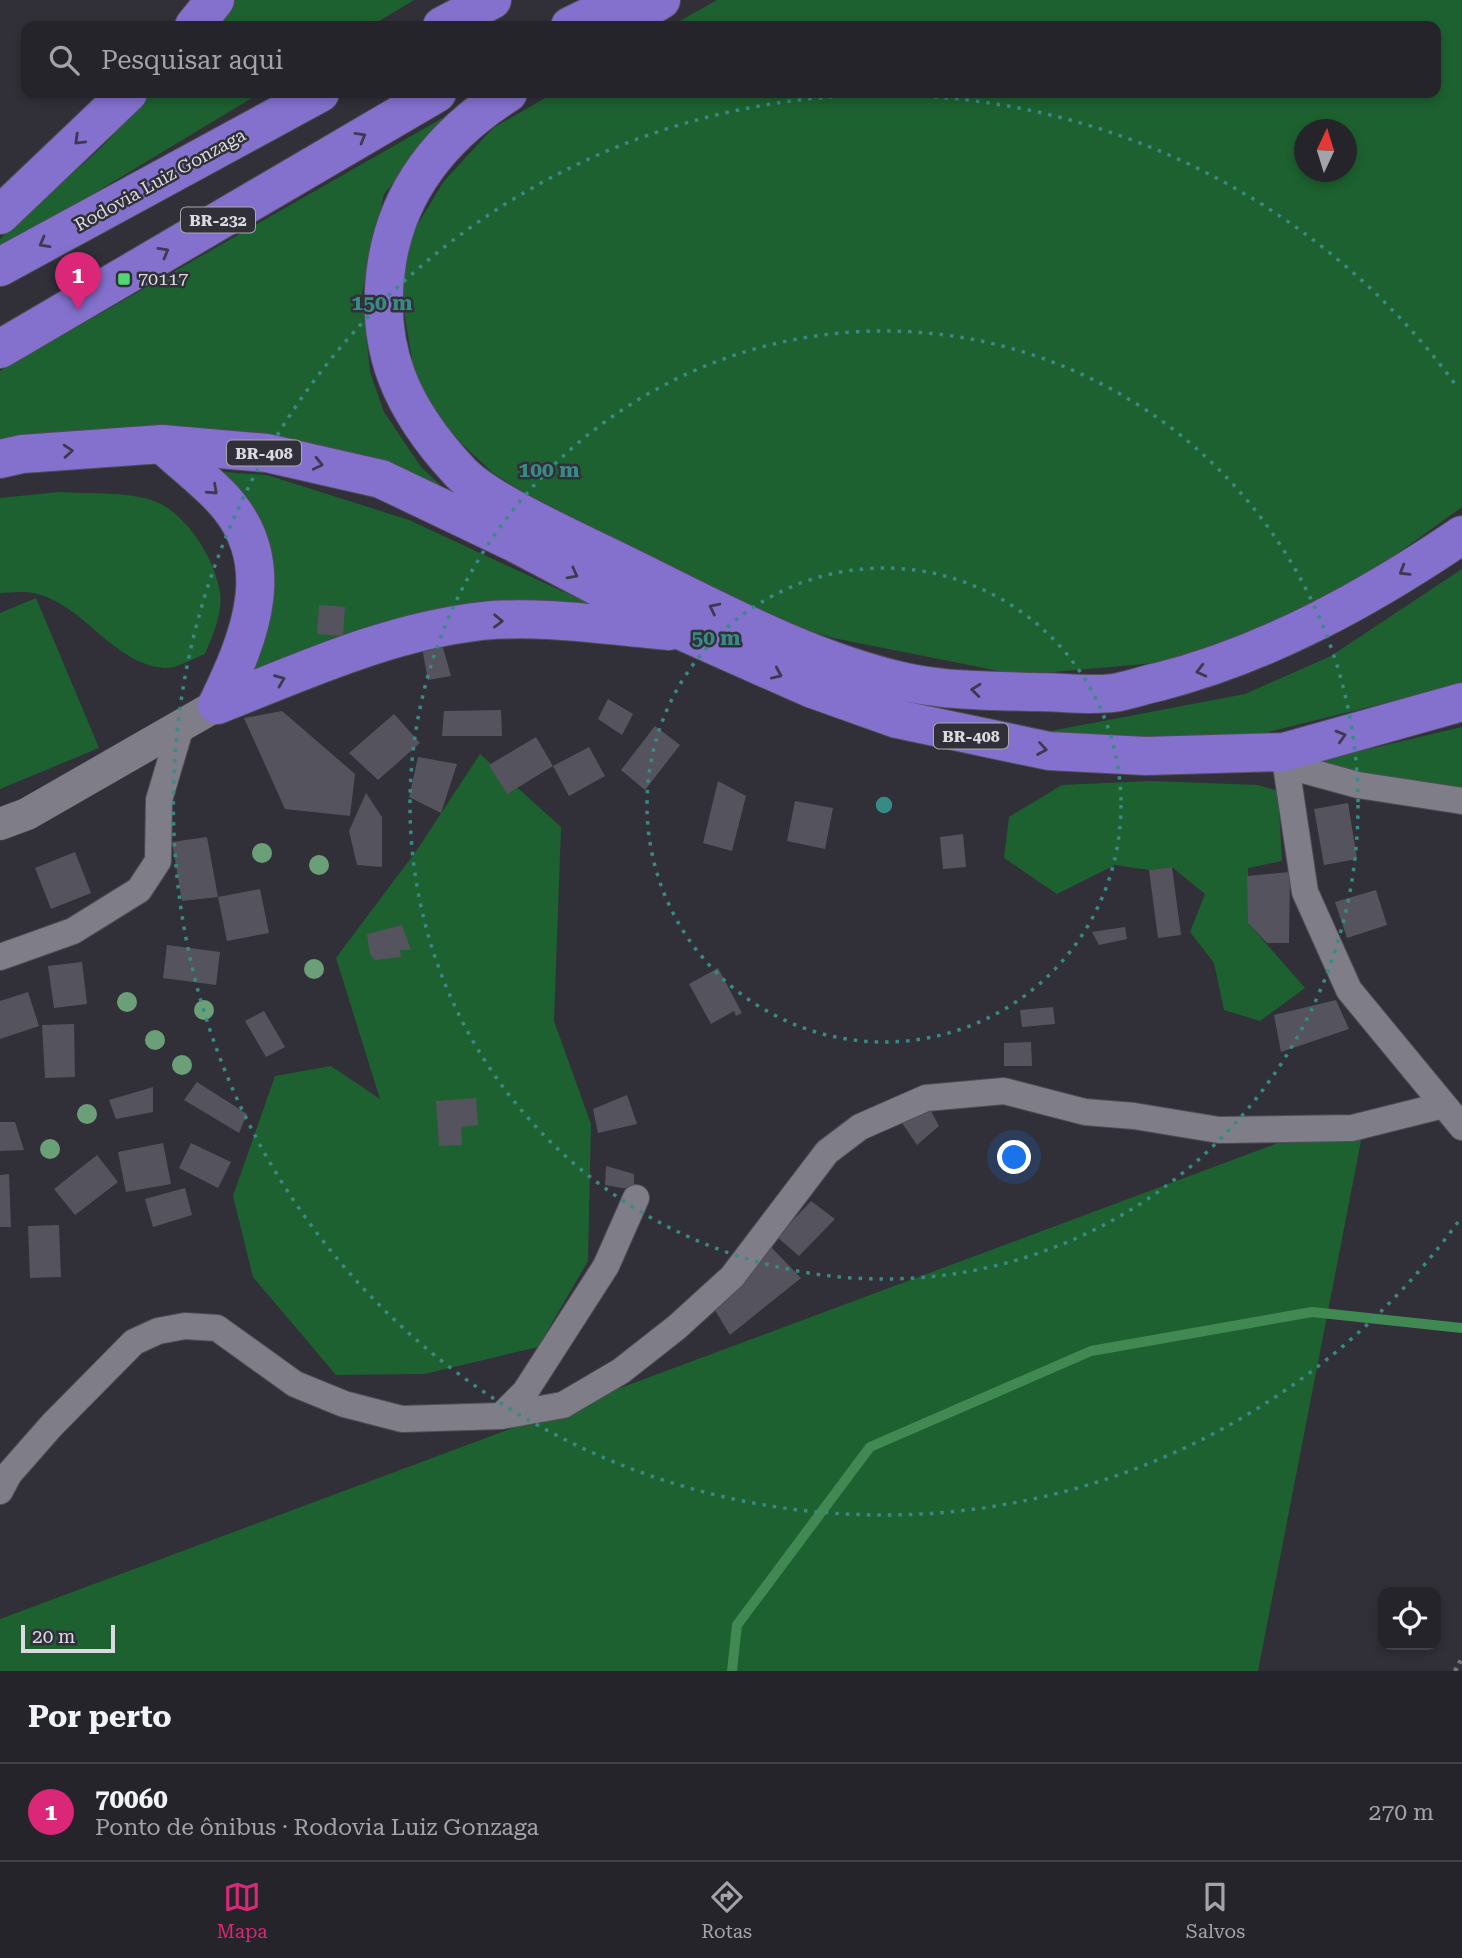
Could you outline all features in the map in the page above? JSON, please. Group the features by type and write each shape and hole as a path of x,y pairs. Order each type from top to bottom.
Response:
{"highway":[{"path":"198,21 215,0"},
{"path":"452,21 492,0"},
{"path":"580,21 624,0"},
{"path":"625,21 661,0"},
{"path":"0,215 123,98"},
{"name":"Rodovia Luiz Gonzaga","path":"0,267 311,98"},
{"name":"BR-232","path":"0,349 428,98"},
{"path":"500,98 477,113 433,154 412,185 391,233 383,288 389,358 413,415 463,475 515,509 762,631 832,661 908,682 988,691 1112,693 1212,668 1291,634 1339,610 1462,535"},
{"path":"162,444 220,496 246,532 254,559 257,598 242,650 216,705"},
{"name":"BR-408","path":"0,459 22,454 162,444 267,453 382,479 513,542 686,633 810,688 897,719 1049,751 1284,759 1462,702"},
{"path":"216,705 354,649 419,632 484,621 569,622 686,633"}],"street":[{"path":"0,824 27,814 216,705"},
{"path":"0,957 73,931 139,890 158,861 159,800 181,726"},
{"path":"1462,801 1358,785 1284,759 1305,892 1349,990 1462,1127"},
{"path":"0,1491 9,1474 52,1425 134,1342 158,1331 185,1326 217,1328 295,1384 345,1404 402,1419 501,1416 563,1405 621,1371 677,1327 732,1277 827,1152 860,1127 926,1098 1004,1091 1074,1110 1219,1130 1352,1128 1444,1105"},
{"path":"501,1416 525,1392 606,1266 636,1198"}],"path":[{"path":"1455,1671 1462,1658"}],"green space":[{"path":"232,0 414,0 379,21 214,21"},
{"path":"717,0 1462,0 1462,507 1330,602 1167,662 1019,675 833,638 771,619 529,496 493,473 433,417 413,365 400,287 413,232 444,181 493,128 545,98 1441,98 1441,21 680,21"},
{"path":"146,98 252,98 0,250 0,239 102,147"},
{"path":"455,111 384,194 362,293 370,372 384,412 421,467 468,511 382,468 0,445 0,371"},
{"path":"207,471 267,475 409,520 605,611 252,681 265,624"},
{"path":"59,492 139,497 161,504 182,520 207,554 220,592 219,616 205,654 169,668 145,664 128,656 68,608 51,599 29,592 0,593 0,498"},
{"path":"1462,569 1462,684 1260,734 1165,744 1040,733 1245,694 1331,656"},
{"path":"36,598 99,748 0,789 0,613"},
{"path":"1462,727 1462,801 1314,762"},
{"path":"480,754 561,827 554,1021 591,1124 588,1261 538,1347 424,1374 336,1375 253,1277 233,1196 275,1076 331,1066 380,1099 336,958 417,850"},
{"path":"1150,781 1258,785 1278,791 1282,861 1248,868 1248,923 1305,988 1260,1021 1224,1010 1214,963 1190,932 1205,894 1172,867 1149,870 1115,865 1057,894 1004,858 1009,817 1062,785"},
{"path":"1367,1110 1258,1671 0,1671 0,1619"}],"building":[{"path":"319,605 345,607 343,636 317,634"},
{"path":"442,644 451,676 428,680 422,648"},
{"path":"608,699 633,714 622,735 598,719"},
{"path":"501,710 502,736 442,736 444,711"},
{"path":"282,711 355,774 350,816 285,809 244,718"},
{"path":"394,714 420,743 378,780 349,753"},
{"path":"655,726 680,745 645,790 621,770"},
{"path":"536,737 553,766 507,794 489,765"},
{"path":"589,747 605,776 569,796 553,766"},
{"path":"418,757 457,764 441,813 409,797"},
{"path":"718,781 746,796 732,851 703,843"},
{"path":"366,793 382,817 382,867 357,865 349,831"},
{"path":"795,801 833,808 825,849 787,841"},
{"path":"1348,803 1357,859 1324,865 1314,809"},
{"path":"963,834 966,867 943,869 940,837"},
{"path":"207,837 218,897 182,901 172,842"},
{"path":"75,852 91,893 51,909 35,868"},
{"path":"1172,867 1181,935 1158,938 1149,870"},
{"path":"1290,872 1289,943 1267,943 1248,923 1247,876"},
{"path":"260,889 269,933 227,941 218,897"},
{"path":"1376,890 1387,925 1347,938 1335,902"},
{"path":"402,925 411,950 400,950 401,957 375,960 370,954 367,934"},
{"path":"1125,927 1127,939 1099,945 1092,932"},
{"path":"167,945 220,952 216,985 163,978"},
{"path":"82,962 87,1004 54,1008 48,966"},
{"path":"718,968 742,1013 736,1016 734,1011 711,1024 689,984"},
{"path":"28,992 39,1026 0,1039 0,1001"},
{"path":"1336,1000 1349,1029 1281,1052 1274,1015"},
{"path":"1053,1007 1055,1024 1022,1027 1020,1010"},
{"path":"264,1011 285,1047 266,1057 245,1021"},
{"path":"74,1024 75,1077 45,1078 42,1025"},
{"path":"1031,1042 1032,1066 1004,1066 1004,1043"},
{"path":"197,1082 247,1114 239,1133 184,1100"},
{"path":"153,1087 153,1112 116,1119 109,1100"},
{"path":"627,1095 637,1124 598,1133 593,1109"},
{"path":"476,1098 478,1125 461,1127 462,1145 439,1146 436,1101"},
{"path":"930,1109 939,1126 917,1145 900,1120"},
{"path":"0,1122 15,1122 24,1150 0,1151"},
{"path":"163,1143 171,1184 126,1192 118,1152"},
{"path":"191,1143 231,1162 218,1188 179,1168"},
{"path":"97,1155 118,1182 75,1215 54,1189"},
{"path":"606,1166 634,1174 634,1190 605,1185"},
{"path":"9,1174 11,1227 0,1227 0,1175"},
{"path":"185,1188 192,1215 153,1227 145,1199"},
{"path":"811,1201 835,1219 799,1256 777,1237"},
{"path":"59,1225 61,1277 30,1278 28,1226"},
{"path":"770,1246 801,1278 730,1335 713,1307"}],"waterway":[{"path":"732,1671 737,1625 870,1447 1091,1351 1312,1312 1462,1328"}],"place":[{"name":"70117","path":"124,279"},
{"name":"70060","path":"78,310"}]}
